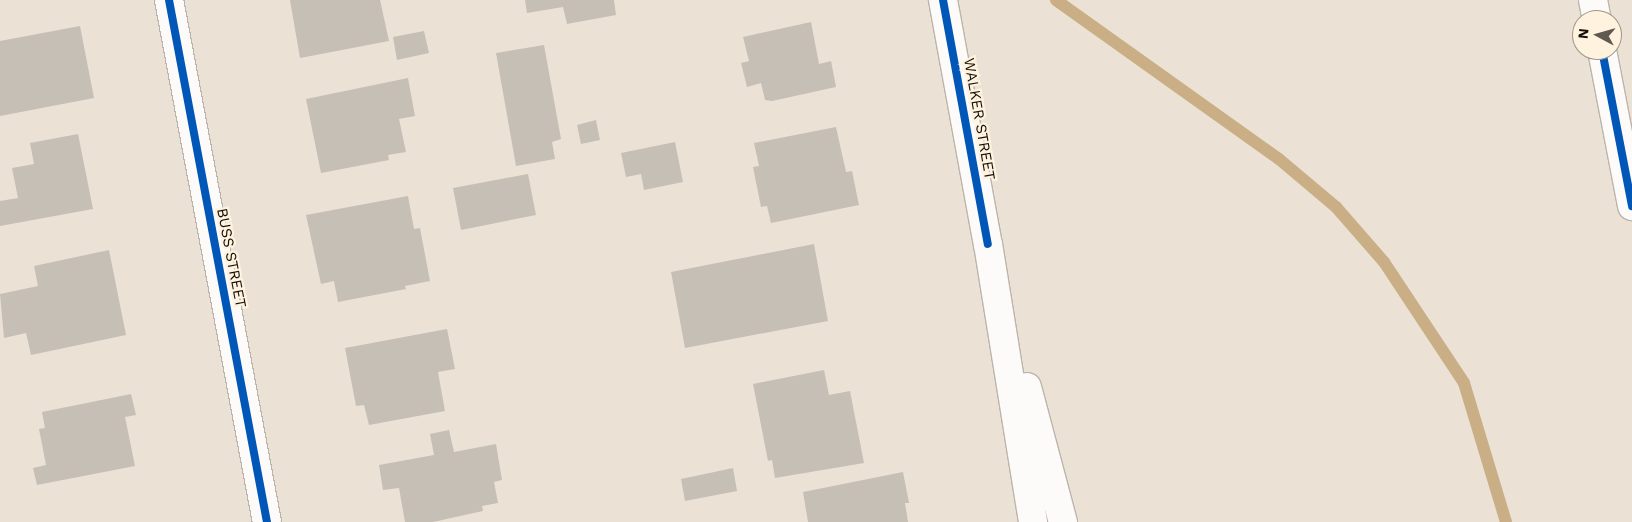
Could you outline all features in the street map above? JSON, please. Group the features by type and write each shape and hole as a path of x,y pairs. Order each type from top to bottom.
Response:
{"main road":[{"name":"BUSS STREET","path":"169,0 267,522"},
{"name":"WALKER STREET","path":"943,0 988,244 1033,522"},
{"path":"1604,60 1632,206"},
{"name":"WALKER STREET","path":"988,244 1063,522"}],"building":[{"path":"290,0 380,0 389,41 300,58"},
{"path":"525,0 614,0 616,15 567,24 563,7 527,13"},
{"path":"811,22 819,64 831,61 836,87 772,101 765,100 761,83 747,87 741,63 749,61 743,37"},
{"path":"80,26 94,98 0,116 0,41"},
{"path":"424,31 429,53 397,60 393,37"},
{"path":"544,45 561,139 552,142 555,159 516,166 496,53"},
{"path":"408,78 415,116 399,119 406,152 388,155 389,160 321,173 306,99"},
{"path":"596,120 600,140 581,144 577,125"},
{"path":"836,127 846,172 852,171 859,205 771,223 767,206 761,207 753,167 759,166 754,143"},
{"path":"78,134 93,209 0,226 0,201 18,198 12,168 34,164 30,143"},
{"path":"675,142 683,182 644,190 641,174 626,177 621,153"},
{"path":"528,174 536,215 461,230 453,188"},
{"path":"408,196 414,229 420,228 430,281 405,286 406,289 338,302 334,281 321,284 306,215"},
{"path":"814,244 828,321 685,348 671,272"},
{"path":"109,250 126,335 31,355 26,333 4,338 0,294 38,286 34,266"},
{"path":"447,329 455,369 438,372 445,411 369,425 364,405 356,406 345,348"},
{"path":"824,370 829,395 850,391 864,463 775,478 772,460 768,461 753,384"},
{"path":"131,394 136,415 125,417 135,466 37,485 33,468 46,465 39,429 45,428 42,412"},
{"path":"449,430 454,452 496,444 502,480 494,482 498,503 482,506 483,511 433,522 405,522 399,488 383,490 379,465 434,455 430,434"},
{"path":"733,468 737,491 685,501 681,479"},
{"path":"903,472 909,503 905,503 908,522 808,522 803,492"}],"waterway":[{"path":"1056,0 1279,159 1336,207 1384,262 1464,383 1506,522"}],"cycle path":[{"path":"169,0 267,522"},
{"path":"943,0 988,244"},
{"path":"1604,60 1632,206"}]}
